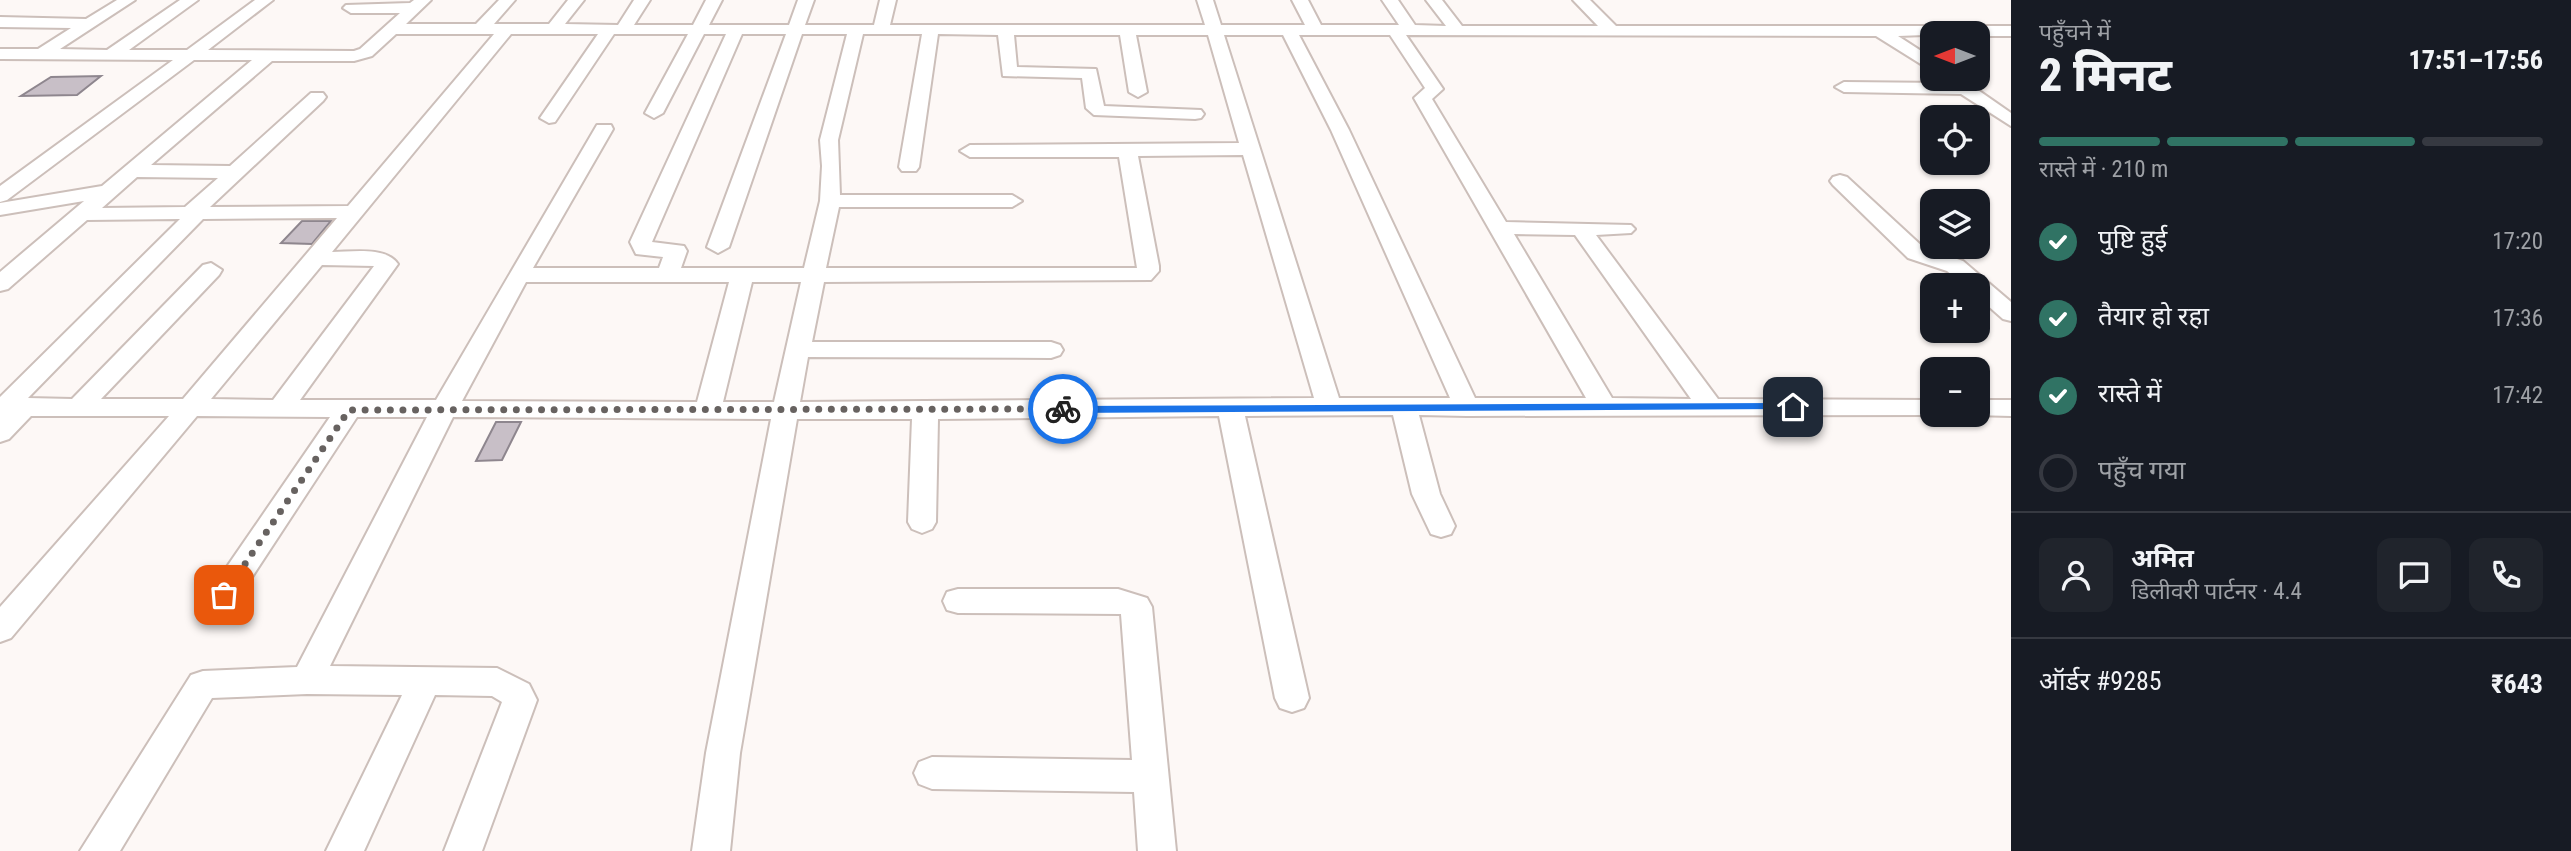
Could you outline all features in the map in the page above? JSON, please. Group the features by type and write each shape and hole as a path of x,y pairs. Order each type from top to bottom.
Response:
{"street":[{"path":"41,54 127,0"},
{"path":"112,54 190,0"},
{"path":"1,188 196,54 265,0"},
{"path":"480,30 507,0"},
{"path":"552,31 576,0"},
{"path":"549,118 615,30 642,0"},
{"path":"654,113 714,0"},
{"path":"718,247 806,0"},
{"path":"881,30 888,0"},
{"path":"1205,0 1329,406"},
{"path":"1300,0 1316,31"},
{"path":"1390,0 1434,89 1423,98 1604,407"},
{"path":"1434,0 1458,31"},
{"path":"1580,0 1611,30"},
{"path":"351,8 419,4"},
{"path":"0,54 359,55 366,53 419,4"},
{"path":"0,22 91,23"},
{"path":"392,29 2011,31"},
{"path":"1005,29 1009,72 1091,74 1095,107 1100,111 1195,114"},
{"path":"1127,29 1138,92"},
{"path":"0,629 191,407 506,30"},
{"path":"667,275 676,251 645,249 641,242 736,30"},
{"path":"711,851 723,753 798,349 830,201 832,166 829,140 856,30"},
{"path":"909,167 931,30"},
{"path":"1289,31 1340,130 1467,408"},
{"path":"1880,31 1920,58"},
{"path":"0,284 268,55"},
{"path":"1844,87 1920,88"},
{"path":"1969,91 2008,117"},
{"path":"0,433 10,406 195,212 317,97"},
{"path":"307,680 388,514 551,217 604,129"},
{"path":"970,151 1251,149"},
{"path":"520,275 815,277 1146,274 1148,266 1126,151"},
{"path":"131,171 235,172"},
{"path":"1840,181 1916,253 1955,266 2011,314"},
{"path":"1,188 106,192"},
{"path":"830,201 1012,201"},
{"path":"80,214 354,212"},
{"path":"1497,228 1624,229"},
{"path":"1581,229 1710,406"},
{"path":"280,410 387,264 375,259 316,258"},
{"path":"81,405 211,270"},
{"path":"708,410 742,276"},
{"path":"798,349 1051,350"},
{"path":"10,406 280,410 925,411 1329,406 1920,408"},
{"path":"1404,406 1426,494 1441,526"},
{"path":"1230,407 1292,698"},
{"path":"1990,408 2011,408"},
{"path":"224,595 349,410"},
{"path":"922,522 925,411"},
{"path":"957,601 1118,601 1136,607 1157,851"},
{"path":"99,851 201,687 307,680 497,682 520,698 463,851"},
{"path":"345,851 425,681"},
{"path":"932,774 1151,776"}],"building":[{"path":"101,76 77,95 21,96 51,77"},
{"path":"302,221 331,221 312,244 281,243"},
{"path":"496,422 521,422 502,460 476,461"}],"way so far":[{"path":"224,595 349,410 1063,409"}],"route":[{"path":"1063,409 1329,406 1793,407"}]}
